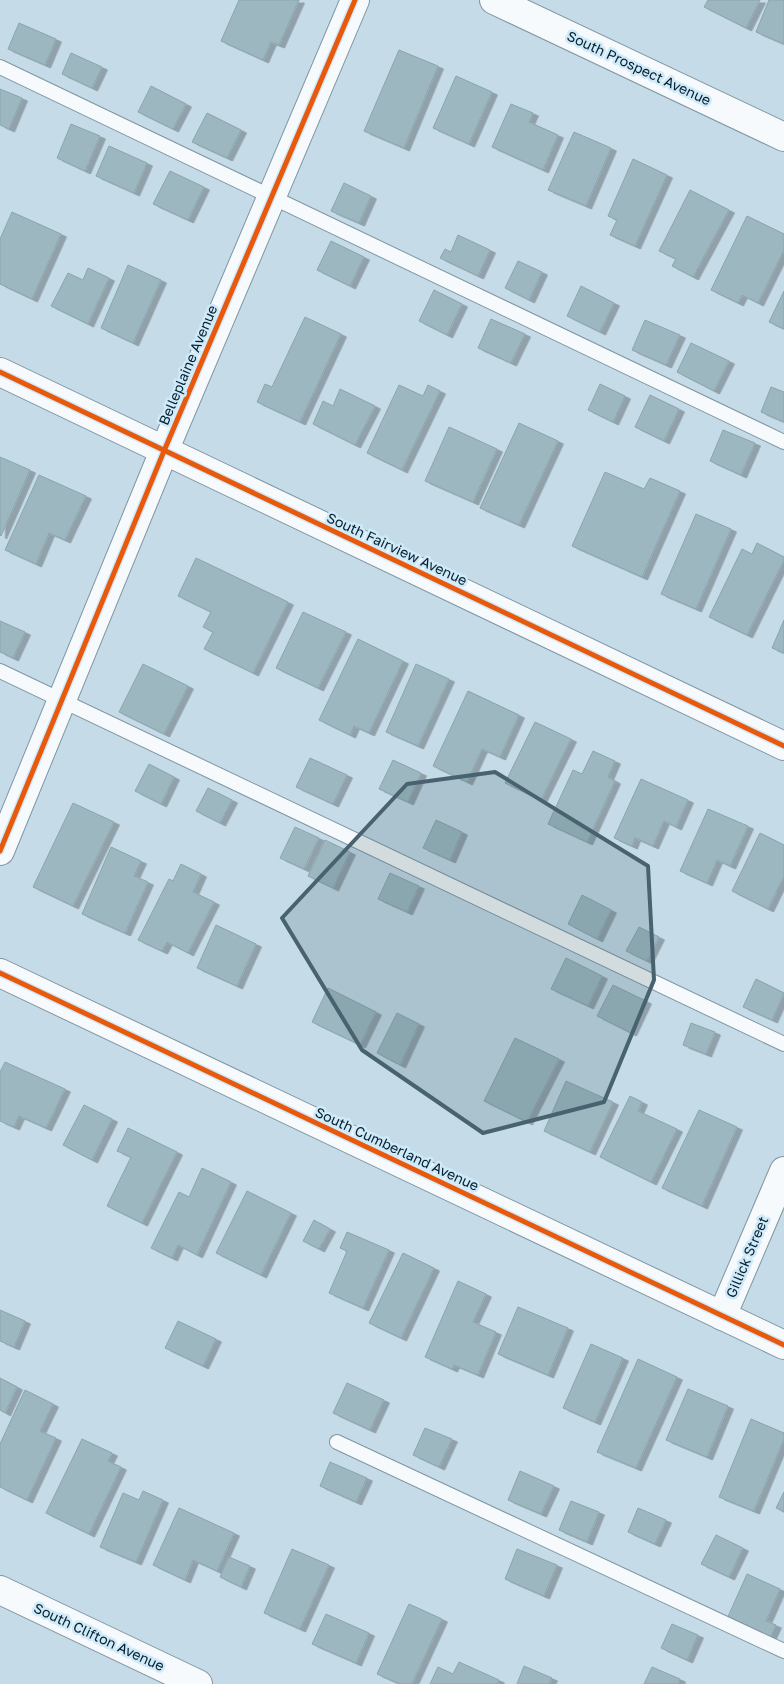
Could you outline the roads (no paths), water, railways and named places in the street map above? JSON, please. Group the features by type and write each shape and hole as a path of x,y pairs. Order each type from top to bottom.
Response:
{"street":[{"name":"Belleplaine Avenue","path":"0,851 164,451 355,0"},
{"name":"South Prospect Avenue","path":"494,0 784,136"},
{"name":"South Fairview Avenue","path":"0,372 784,746"},
{"name":"South Cumberland Avenue","path":"0,973 784,1345"},
{"name":"Gillick Street","path":"722,1316 784,1171"},
{"name":"South Clifton Avenue","path":"0,1590 198,1684"}],"lane":[{"path":"0,67 784,442"},
{"path":"0,671 784,1044"},
{"path":"337,1442 784,1651"}]}
